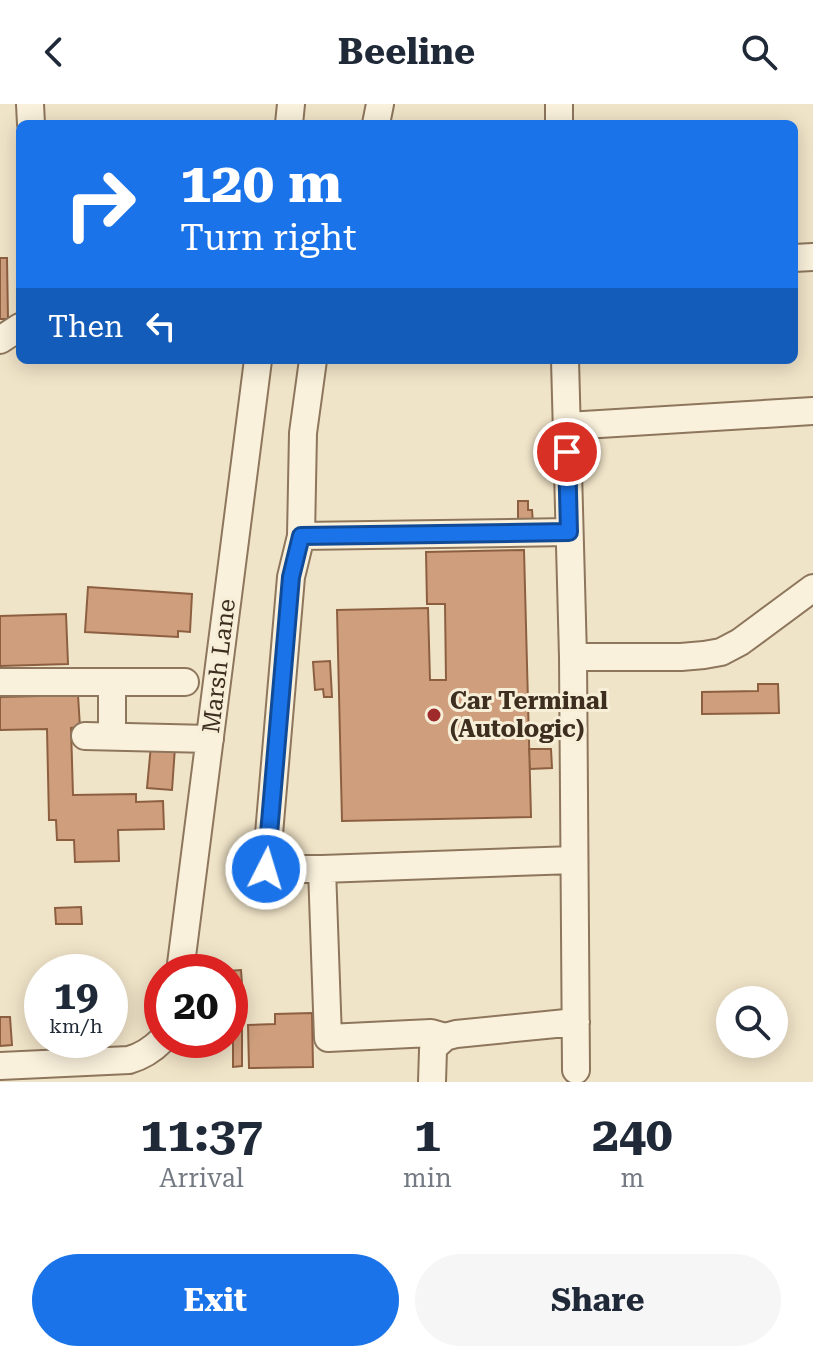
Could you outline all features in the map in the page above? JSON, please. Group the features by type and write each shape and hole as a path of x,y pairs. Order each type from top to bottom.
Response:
{"street":[{"name":"Marsh Lane","path":"182,954 257,364"},
{"path":"312,364 303,433 301,536 291,577 266,869 574,860"},
{"path":"565,364 573,657 576,1070"},
{"path":"567,426 813,411"},
{"path":"301,536 569,532"},
{"path":"573,657 681,657 721,652 740,642 813,588"},
{"path":"0,682 185,682"},
{"path":"112,682 112,736"},
{"path":"85,736 210,739"},
{"path":"322,869 328,1038 431,1033 445,1037"},
{"path":"432,1082 433,1050 445,1037 576,1022"},
{"path":"0,1066 129,1060 144,1055"}],"building":[{"path":"0,258 7,258 8,319 0,319"},
{"path":"518,501 528,501 533,523 518,523"},
{"name":"Car Terminal (Autologic)","path":"524,550 531,817 342,821 337,610 428,608 430,680 446,680 445,604 427,604 426,552"},
{"path":"88,587 192,594 190,632 178,631 178,637 85,632"},
{"path":"66,614 68,664 0,666 0,616"},
{"path":"330,661 332,697 324,697 323,689 315,690 313,662"},
{"path":"758,684 778,684 779,713 702,714 702,692 758,691"},
{"path":"78,695 80,727 71,728 73,795 136,794 136,802 163,801 164,829 118,830 119,861 75,862 74,840 57,840 56,820 49,820 47,729 0,730 0,697"},
{"path":"151,745 175,747 172,790 147,788"},
{"path":"529,749 551,749 552,768 530,769"},
{"path":"81,907 82,924 56,924 55,908"},
{"path":"312,1013 313,1067 249,1068 248,1025 275,1024 275,1014"},
{"path":"0,1017 10,1017 12,1045 0,1046"},
{"path":"233,1058 242,1058 242,1066 233,1067"}],"place":[{"name":"Car Terminal (Autologic)","path":"434,715"}],"route":[{"path":"266,869 291,577 301,536 569,532 567,452"}]}
